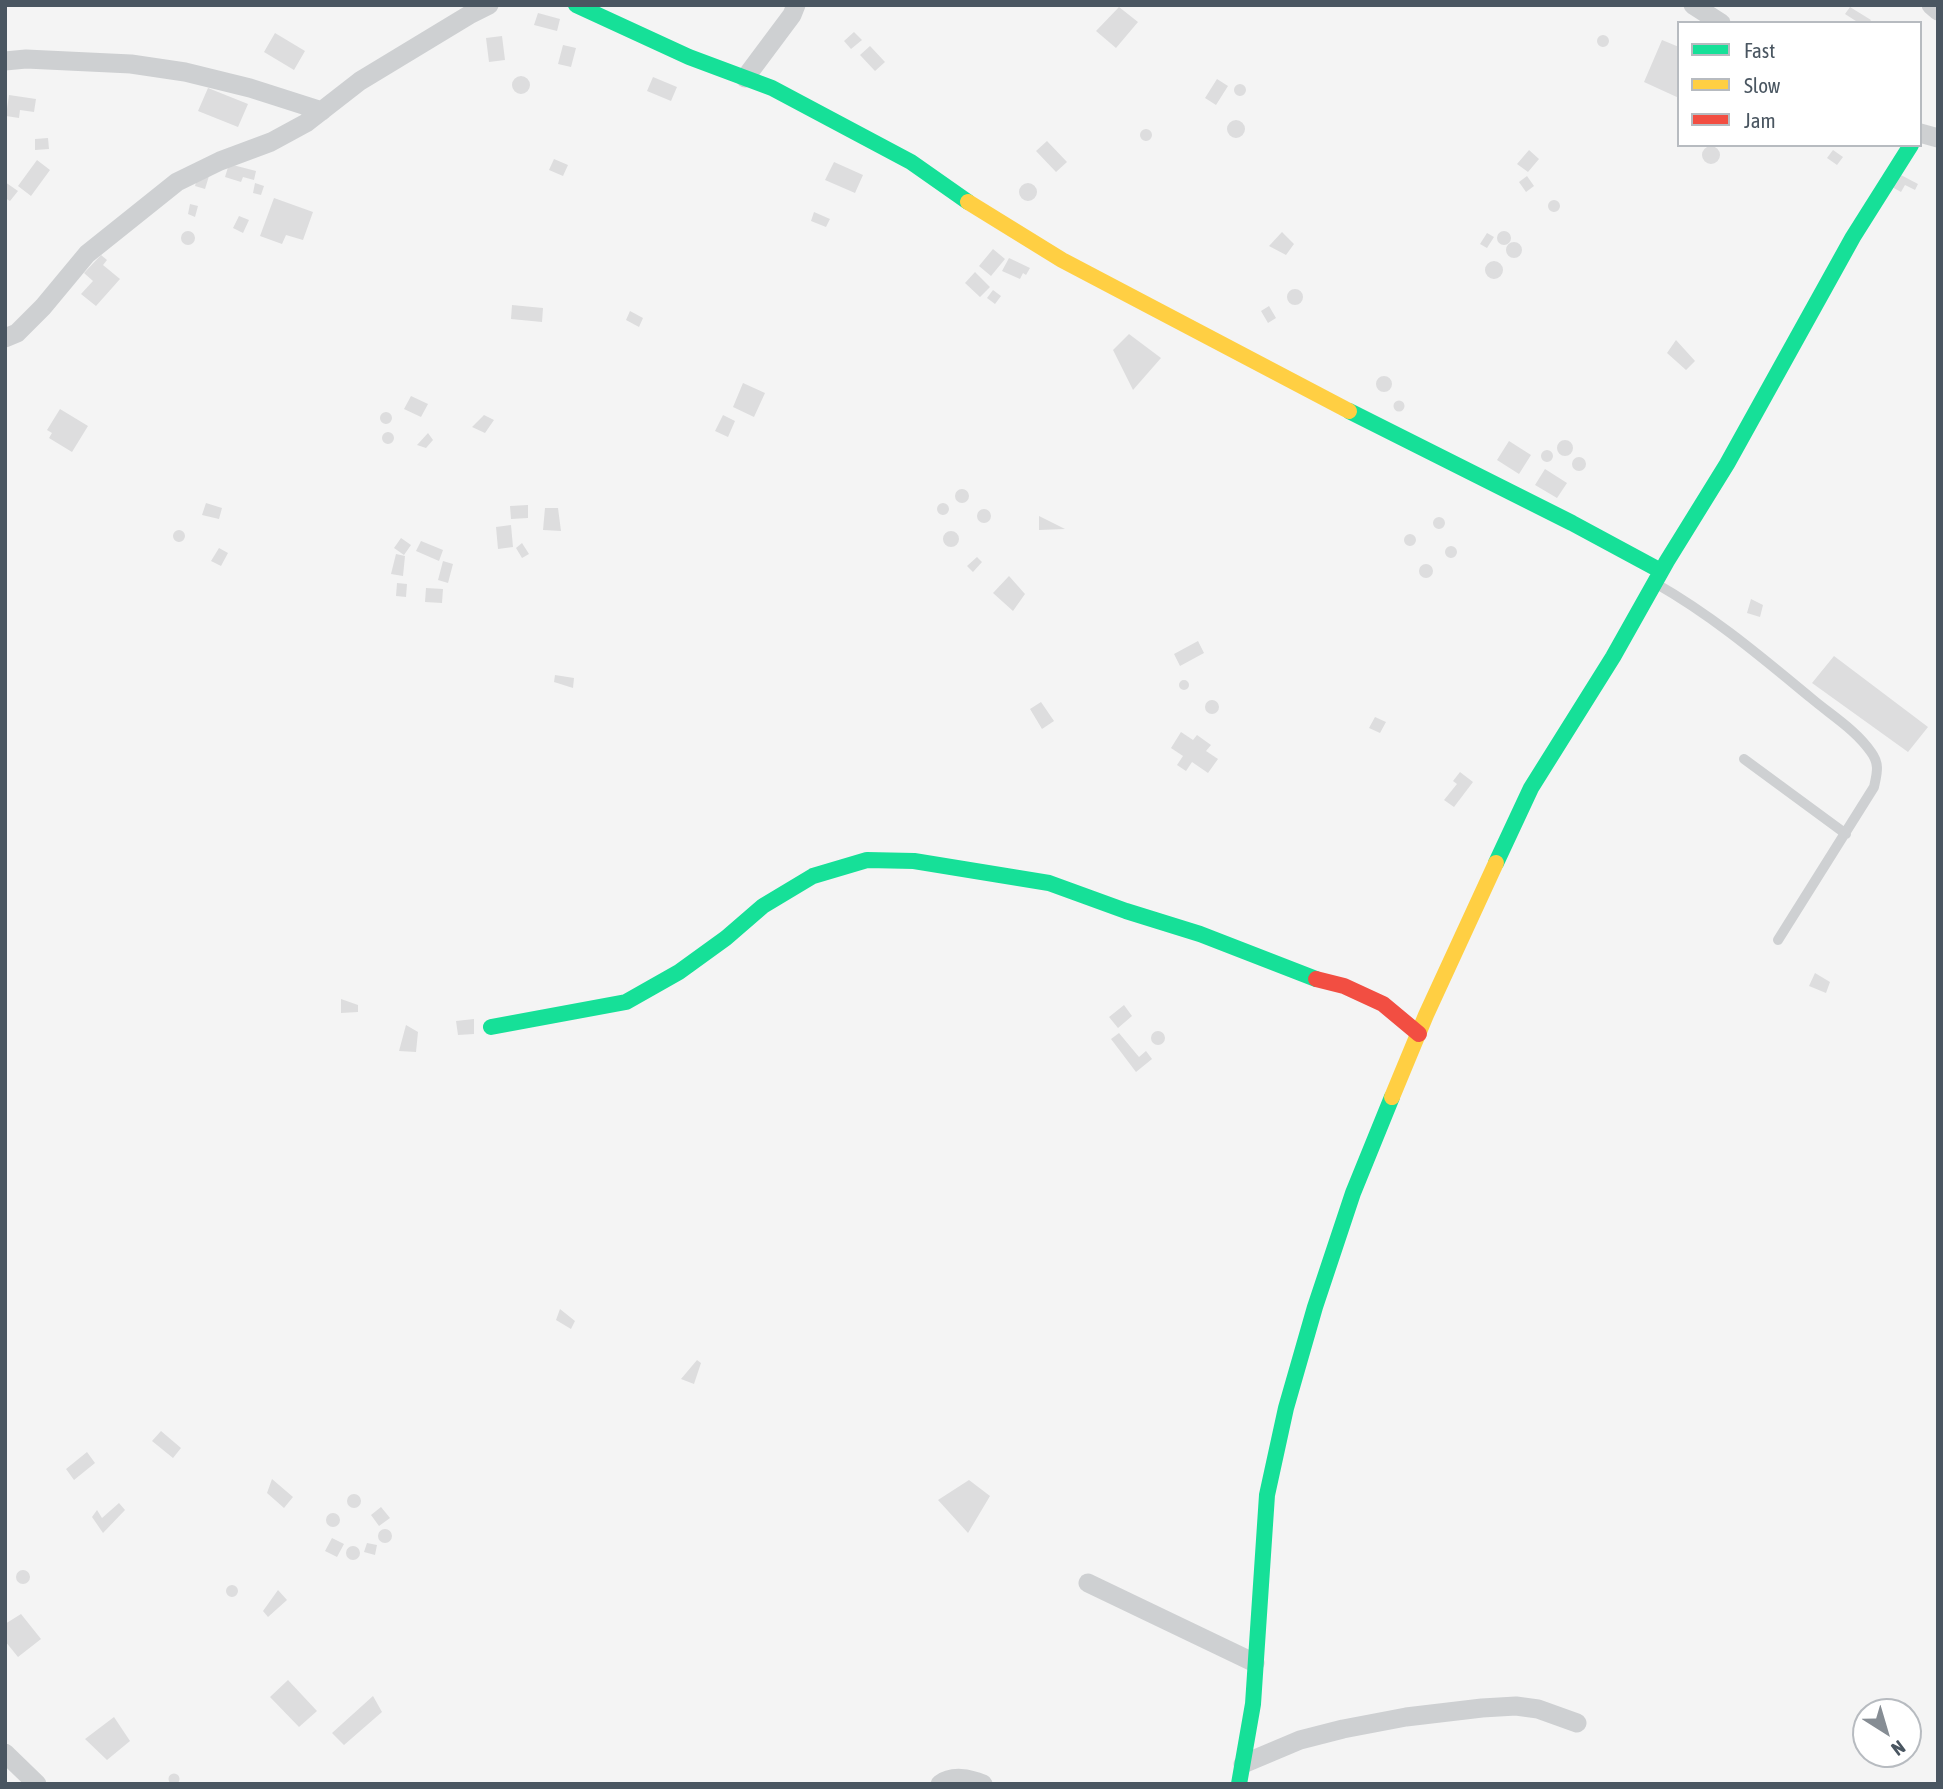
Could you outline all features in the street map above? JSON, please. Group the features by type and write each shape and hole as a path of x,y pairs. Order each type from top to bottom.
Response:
{"street":[{"path":"5,338 17,333 43,307 88,254 177,182 220,161 271,142 306,123 360,81 489,5"},
{"path":"576,5 689,57 772,88 911,162 989,216 1062,260 1424,450 1572,523 1658,577"},
{"path":"745,78 792,15 796,5"},
{"path":"1693,5 1718,21"},
{"path":"1931,5 1938,12"},
{"path":"5,61 26,59 131,64 185,72 250,88 321,111"},
{"path":"1239,1784 1253,1704 1267,1495 1286,1408 1315,1307 1353,1193 1419,1034 1531,788 1613,657 1727,464 1853,237 1910,147"},
{"path":"491,1027 625,1002 679,972 726,938 763,906 813,876 867,860 914,861 1049,883 1200,934 1303,975 1344,986 1383,1004 1419,1034"},
{"path":"1088,1583 1255,1663"},
{"path":"1243,1763 1300,1741 1343,1729 1406,1717 1516,1706 1538,1709 1577,1723"},
{"path":"5,1753 37,1784"},
{"path":"940,1784 947,1779 972,1779 983,1784"}],"lane":[{"path":"1658,577 1682,598 1759,653 1847,728 1871,752 1879,767 1874,787 1778,940"},
{"path":"1744,759 1846,834"}],"building":[{"path":"1119,7 1138,22 1116,48 1096,31"},
{"path":"1850,7 1871,20 1856,21 1845,14"},
{"path":"538,13 560,19 557,31 534,25"},
{"path":"854,32 862,40 851,49 844,41"},
{"path":"275,33 305,51 294,70 264,52"},
{"path":"1603,35 1609,41 1603,47 1597,41"},
{"path":"502,36 505,60 489,62 486,38"},
{"path":"1662,40 1677,46 1677,97 1644,82"},
{"path":"563,45 576,48 571,67 558,64"},
{"path":"870,46 885,62 875,71 860,55"},
{"path":"521,76 527,79 530,85 527,91 521,94 515,91 512,85 515,79"},
{"path":"653,77 677,87 671,101 647,91"},
{"path":"1217,79 1228,86 1216,105 1205,98"},
{"path":"1240,84 1246,90 1240,96 1234,90"},
{"path":"208,88 248,104 238,127 198,111"},
{"path":"9,95 36,99 34,112 20,110 19,118 6,116"},
{"path":"1232,120 1240,120 1245,129 1243,136 1232,138 1227,133 1227,125"},
{"path":"1146,129 1152,135 1146,141 1140,135"},
{"path":"48,138 49,149 35,150 35,139"},
{"path":"1047,141 1067,162 1056,172 1036,151"},
{"path":"1708,147 1714,147 1719,152 1717,161 1711,164 1705,161 1702,155"},
{"path":"1529,150 1539,159 1528,172 1517,164"},
{"path":"1833,150 1843,157 1837,165 1827,158"},
{"path":"554,159 568,165 563,176 549,170"},
{"path":"37,160 50,170 31,196 18,186"},
{"path":"834,162 863,175 855,193 825,180"},
{"path":"229,164 256,171 254,180 243,177 241,182 225,177"},
{"path":"199,172 209,176 205,189 195,186"},
{"path":"1899,174 1918,184 1915,190 1905,185 1901,192 1892,187"},
{"path":"1527,176 1534,186 1526,192 1519,182"},
{"path":"5,182 18,191 10,201 5,198"},
{"path":"255,183 264,186 261,195 253,193"},
{"path":"1024,183 1032,183 1037,192 1035,199 1024,201 1019,196 1019,188"},
{"path":"274,198 313,212 303,240 286,235 282,244 260,236"},
{"path":"1554,200 1560,206 1554,212 1548,206"},
{"path":"190,204 198,206 195,217 188,214"},
{"path":"814,212 830,219 826,227 811,221"},
{"path":"239,216 249,220 243,233 233,228"},
{"path":"185,231 191,231 195,238 191,245 185,245 181,241 181,235"},
{"path":"1501,231 1507,231 1511,238 1507,245 1501,245 1497,241 1497,235"},
{"path":"1282,232 1294,244 1286,255 1269,246"},
{"path":"1487,233 1494,237 1487,248 1480,244"},
{"path":"1514,242 1520,244 1520,256 1514,258 1508,256 1506,250 1508,244"},
{"path":"993,249 1005,259 991,276 979,266"},
{"path":"101,255 107,260 103,265 120,279 96,306 81,294 93,281 84,273"},
{"path":"1009,258 1030,268 1026,275 1023,273 1020,279 1002,271"},
{"path":"1490,261 1498,261 1503,270 1501,277 1490,279 1485,274 1485,266"},
{"path":"975,272 990,287 980,297 965,283"},
{"path":"1292,289 1298,289 1303,297 1301,303 1292,305 1287,300 1287,294"},
{"path":"993,290 1001,296 995,304 987,298"},
{"path":"512,305 543,308 542,322 511,319"},
{"path":"1269,306 1276,318 1268,323 1261,311"},
{"path":"630,311 643,318 639,327 626,320"},
{"path":"1129,334 1161,358 1133,390 1113,350"},
{"path":"1676,340 1695,361 1686,370 1667,353"},
{"path":"1381,376 1387,376 1392,384 1390,390 1381,392 1376,387 1376,381"},
{"path":"743,383 765,393 754,417 733,407"},
{"path":"411,396 428,404 421,417 404,409"},
{"path":"1399,400 1405,406 1399,412 1393,406"},
{"path":"60,409 88,426 72,452 49,438 52,433 47,430"},
{"path":"381,413 391,413 391,423 381,423"},
{"path":"484,415 494,420 485,433 472,427"},
{"path":"723,415 735,421 728,437 715,431"},
{"path":"383,433 393,433 393,443 383,443"},
{"path":"428,433 433,440 426,448 417,445"},
{"path":"1565,440 1573,448 1565,456 1557,448"},
{"path":"1509,441 1531,455 1519,474 1497,460"},
{"path":"1542,451 1552,451 1552,461 1542,461"},
{"path":"1579,457 1584,459 1584,469 1579,471 1574,469 1572,464 1574,459"},
{"path":"1545,469 1567,483 1557,498 1535,485"},
{"path":"959,489 965,489 969,496 965,503 959,503 955,499 955,493"},
{"path":"206,503 222,508 219,519 202,515"},
{"path":"943,503 949,509 943,515 937,509"},
{"path":"528,505 528,518 511,519 510,506"},
{"path":"545,508 558,508 561,531 543,530"},
{"path":"981,509 987,509 991,516 987,523 981,523 977,519 977,513"},
{"path":"1039,516 1065,529 1039,530"},
{"path":"1439,517 1445,523 1439,529 1433,523"},
{"path":"511,525 513,547 498,549 496,527"},
{"path":"179,530 185,536 179,542 173,536"},
{"path":"951,531 959,539 951,547 943,539"},
{"path":"1410,534 1416,540 1410,546 1404,540"},
{"path":"401,538 411,545 404,555 394,548"},
{"path":"421,541 443,550 439,561 416,551"},
{"path":"522,543 529,554 522,558 516,548"},
{"path":"1451,546 1457,552 1451,558 1445,552"},
{"path":"219,548 228,553 221,566 211,561"},
{"path":"396,554 405,556 403,576 391,574"},
{"path":"977,557 982,562 973,572 967,566"},
{"path":"443,561 453,564 448,583 438,580"},
{"path":"1423,564 1429,564 1433,571 1429,578 1423,578 1419,574 1419,568"},
{"path":"1009,576 1025,594 1013,611 993,593"},
{"path":"397,583 407,584 406,597 396,596"},
{"path":"426,588 443,589 442,603 425,602"},
{"path":"1751,599 1763,605 1760,617 1747,613"},
{"path":"1198,641 1204,653 1180,666 1174,654"},
{"path":"1834,656 1928,727 1908,752 1812,683"},
{"path":"555,675 574,678 573,688 554,682"},
{"path":"1184,680 1188,681 1188,689 1184,690 1180,689 1179,685 1180,681"},
{"path":"1209,700 1215,700 1219,707 1215,714 1209,714 1205,710 1205,704"},
{"path":"1041,702 1054,721 1042,729 1030,709"},
{"path":"1375,717 1386,722 1380,733 1369,728"},
{"path":"1181,732 1193,740 1197,735 1211,745 1206,751 1218,759 1208,773 1192,762 1186,771 1177,765 1183,756 1171,748"},
{"path":"1460,772 1473,782 1454,807 1444,800 1457,784 1453,781"},
{"path":"1815,973 1830,982 1826,993 1809,986"},
{"path":"341,999 358,1005 358,1012 341,1013"},
{"path":"1124,1005 1132,1016 1118,1028 1109,1017"},
{"path":"474,1019 474,1034 458,1035 456,1021"},
{"path":"406,1025 418,1032 416,1052 399,1051"},
{"path":"1155,1031 1161,1031 1165,1038 1161,1045 1155,1045 1151,1041 1151,1035"},
{"path":"1119,1033 1139,1057 1146,1051 1152,1059 1136,1072 1111,1039"},
{"path":"560,1309 575,1321 571,1329 556,1320"},
{"path":"697,1360 701,1363 694,1384 681,1379"},
{"path":"161,1431 181,1448 173,1458 152,1441"},
{"path":"87,1452 95,1463 74,1480 66,1469"},
{"path":"272,1479 293,1497 284,1508 267,1493"},
{"path":"969,1480 990,1496 968,1533 938,1500"},
{"path":"351,1494 357,1494 361,1501 357,1508 351,1508 347,1504 347,1498"},
{"path":"119,1503 125,1510 103,1533 92,1517 97,1510 102,1518"},
{"path":"381,1507 390,1518 379,1526 371,1515"},
{"path":"330,1513 336,1513 340,1520 336,1527 330,1527 326,1523 326,1517"},
{"path":"382,1529 388,1529 392,1536 388,1543 382,1543 378,1539 378,1533"},
{"path":"332,1538 344,1544 337,1557 325,1551"},
{"path":"367,1543 377,1545 375,1555 364,1552"},
{"path":"350,1546 356,1546 360,1553 356,1560 350,1560 346,1556 346,1550"},
{"path":"23,1570 28,1572 28,1582 23,1584 18,1582 16,1577 18,1572"},
{"path":"232,1585 238,1591 232,1597 226,1591"},
{"path":"278,1590 287,1600 268,1617 263,1611"},
{"path":"21,1614 41,1639 18,1657 5,1641 5,1624"},
{"path":"288,1680 317,1711 299,1727 270,1697"},
{"path":"373,1696 382,1712 344,1745 332,1733"},
{"path":"114,1717 130,1741 107,1760 85,1739"},
{"path":"174,1773 180,1779 174,1785 168,1779"}],"traffic: fast":[{"path":"576,5 689,57 772,88 911,162 968,202"},
{"path":"1496,863 1531,788 1613,657 1667,561 1727,464 1853,237 1910,147"},
{"path":"1349,411 1661,571"},
{"path":"491,1027 626,1002 679,972 726,938 763,906 813,876 867,860 914,861 1049,883 1200,934 1316,979"},
{"path":"1239,1784 1253,1704 1267,1495 1286,1408 1315,1307 1353,1193 1392,1097"}],"traffic: slow":[{"path":"968,202 1062,260 1349,411"},
{"path":"1392,1097 1426,1015 1496,863"}],"traffic: jam":[{"path":"1316,979 1344,986 1383,1004 1419,1034"}]}
